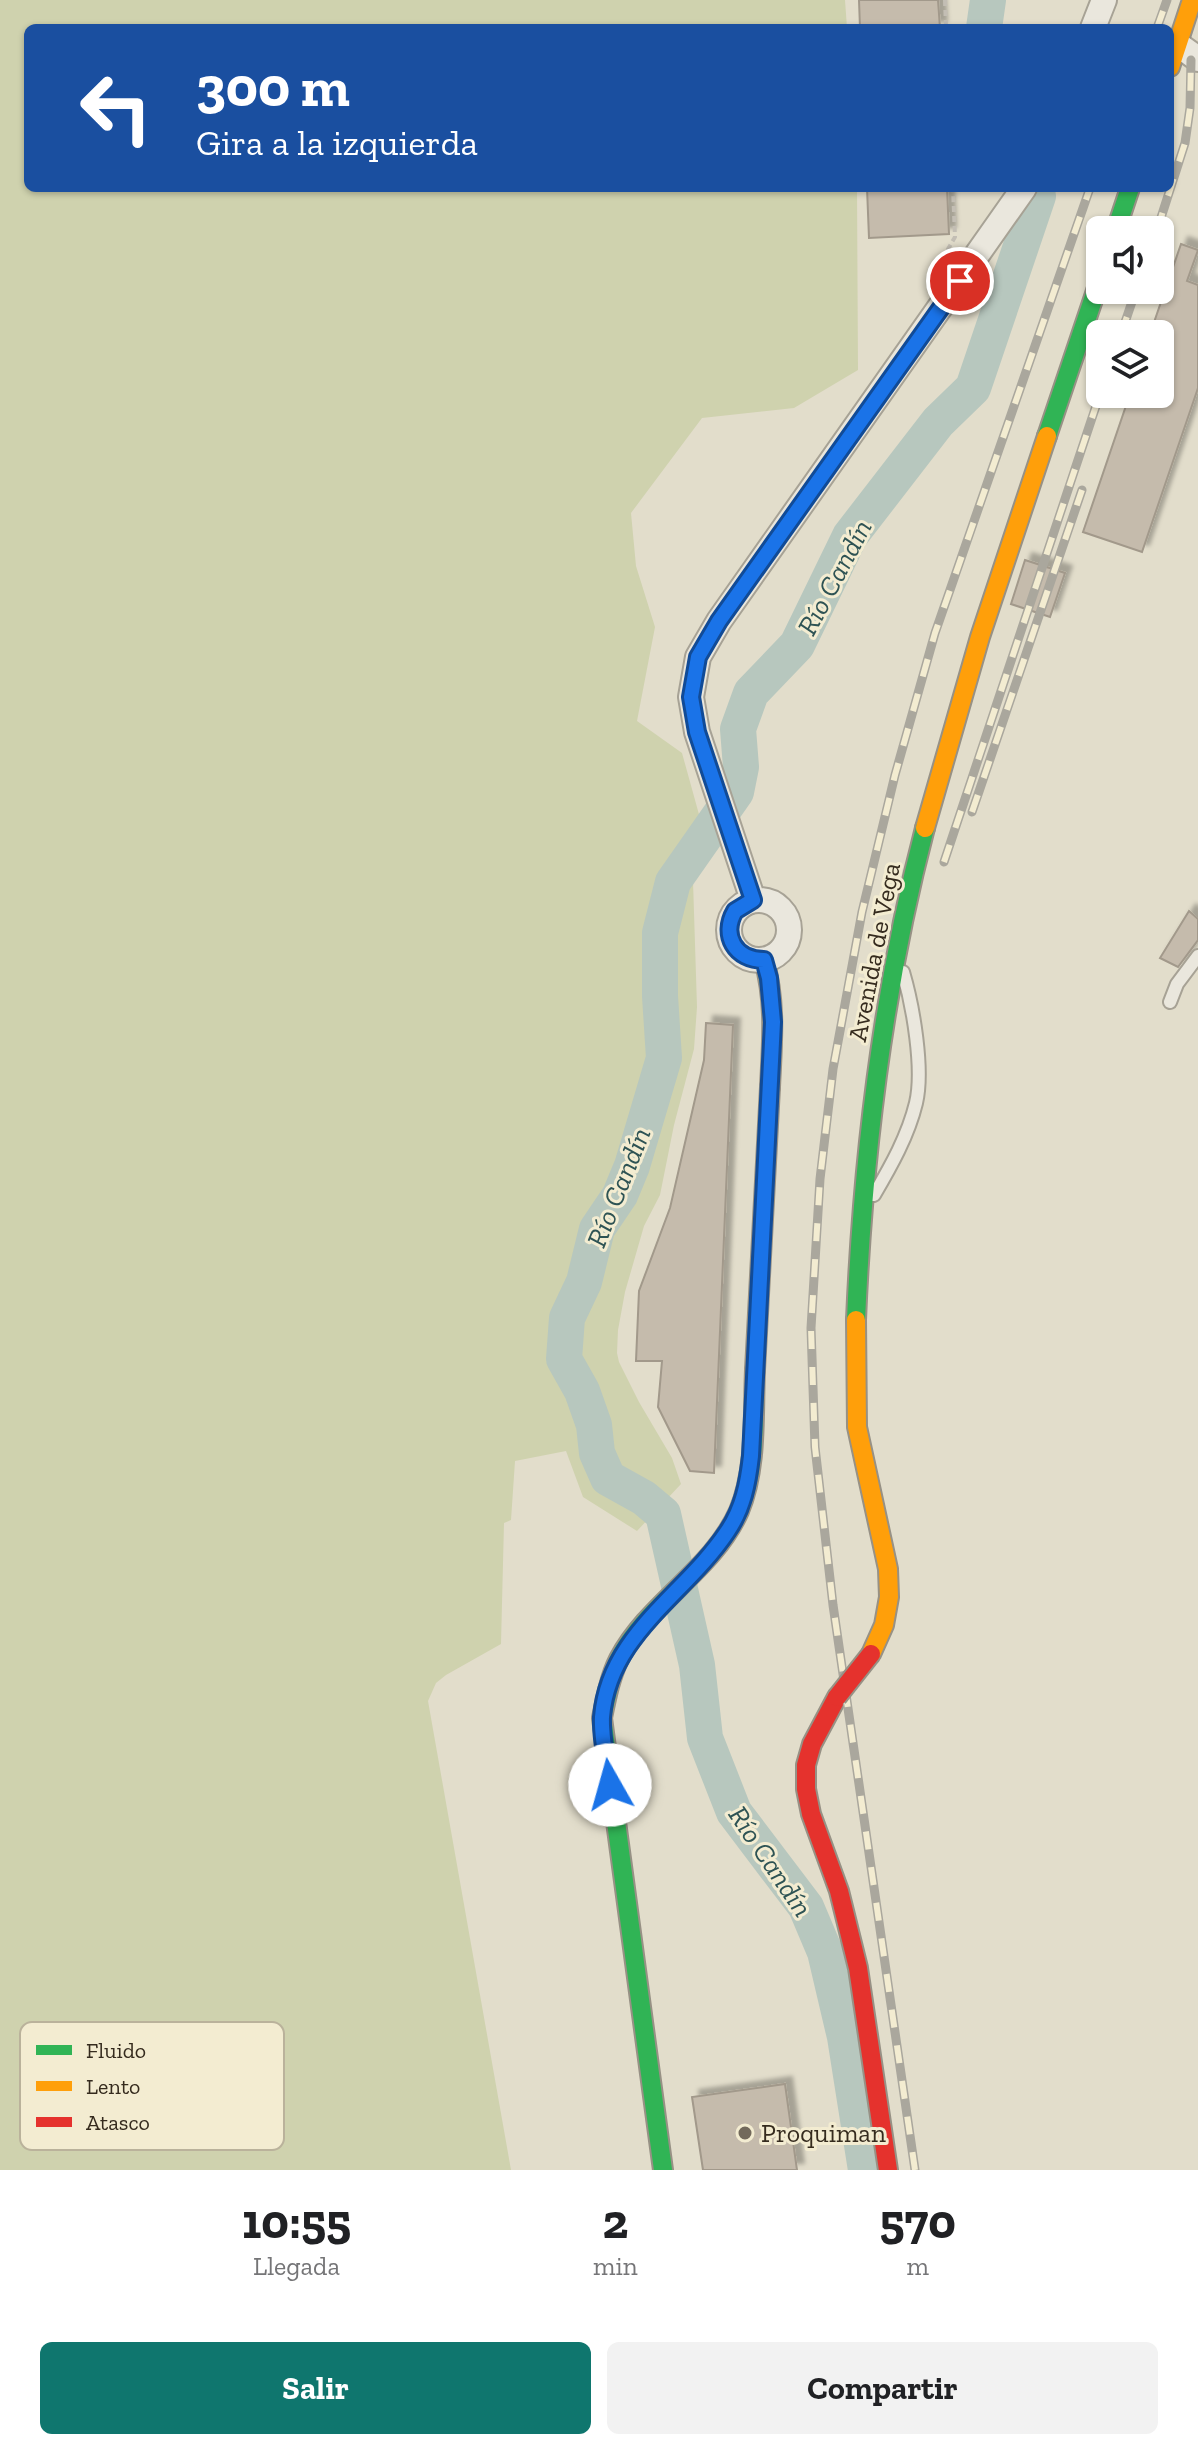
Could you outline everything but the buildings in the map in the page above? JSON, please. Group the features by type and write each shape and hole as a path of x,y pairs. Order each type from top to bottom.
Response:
{"street":[{"path":"1095,24 1104,0"},
{"path":"1192,0 1174,56 1198,59"},
{"path":"753,900 697,732 691,697 698,657 719,621 1021,192"},
{"path":"1121,216 1129,192"},
{"name":"Avenida de Vega","path":"888,2170 852,1942 835,1877 807,1802 805,1775 810,1748 822,1721 880,1640 887,1617 889,1586 886,1551 857,1432 855,1339 863,1215 877,1078 917,859 958,707 1092,304"},
{"path":"753,900 762,900 779,908 788,924 786,943 764,960 753,960 736,950 728,930 735,911 753,900"},
{"path":"663,2170 602,1718 620,1655 639,1629 717,1546 729,1530 747,1488 773,1022 764,960"}],"lane":[{"path":"863,1215 900,1150 916,1101 917,1051 907,987 898,955"},
{"path":"1170,1002 1177,984 1198,956"}],"path":[{"path":"945,0 946,24"},
{"path":"953,192 955,237 940,263 960,281"}],"green space":[{"path":"0,0 845,0 847,24 24,24 24,192 857,192 858,370 794,408 702,418 631,513 636,566 655,627 637,721 682,753 700,818 693,881 697,1007 694,1049 660,1195 644,1226 625,1292 617,1353 639,1402 672,1458 681,1484 637,1531 583,1497 566,1451 515,1461 511,1520 504,1523 501,1644 446,1675 436,1683 428,1701 511,2170 0,2170"}],"waterway":[{"name":"Río Candín","path":"985,24 988,0"},
{"name":"Río Candín","path":"866,2170 845,2037 825,1952 806,1907 734,1812 705,1738 697,1665 663,1514 644,1498 608,1478 597,1453 594,1425 582,1391 564,1359 567,1318 584,1282 597,1229 620,1195 632,1166 664,1058 660,933 673,882 736,792 741,767 738,729 751,693 797,645 850,536 938,422 973,388 1038,196 1036,192"}],"railway":[{"path":"1158,24 1167,0"},
{"path":"1174,177 1185,143 1190,108 1191,60"},
{"path":"915,2170 833,1605 815,1447 811,1328 820,1179 833,1069 862,912 895,775 935,633 1089,192"},
{"path":"1162,216 1169,192"},
{"path":"1126,320 1131,304"},
{"path":"944,862 1095,408"},
{"path":"972,812 1082,490"}],"traffic: fast":[{"path":"1121,216 1129,192"},
{"path":"1047,436 1092,304"},
{"path":"856,1320 864,1196 877,1072 897,949 925,828"},
{"path":"764,960 772,1007 770,1087"},
{"path":"663,2170 602,1718 613,1673 632,1639 714,1551 739,1511 751,1460 755,1370"}],"traffic: slow":[{"path":"1174,55 1192,0"},
{"path":"925,828 980,637 1047,436"},
{"path":"856,1320 857,1427 888,1569 889,1597 884,1625 871,1654"}],"traffic: jam":[{"path":"755,1370 770,1087"},
{"path":"837,1697 871,1654"},
{"path":"837,1697 812,1744 806,1765 806,1789 811,1814 839,1891 858,1968 888,2170"}],"place":[{"name":"Proquiman","path":"745,2133"}],"route":[{"path":"610,1785 602,1718 620,1655 639,1629 729,1530 747,1488 751,1456 773,1022 764,960 743,956 730,941 728,930 735,911 753,900 697,732 691,697 698,657 719,621 960,281"}]}
